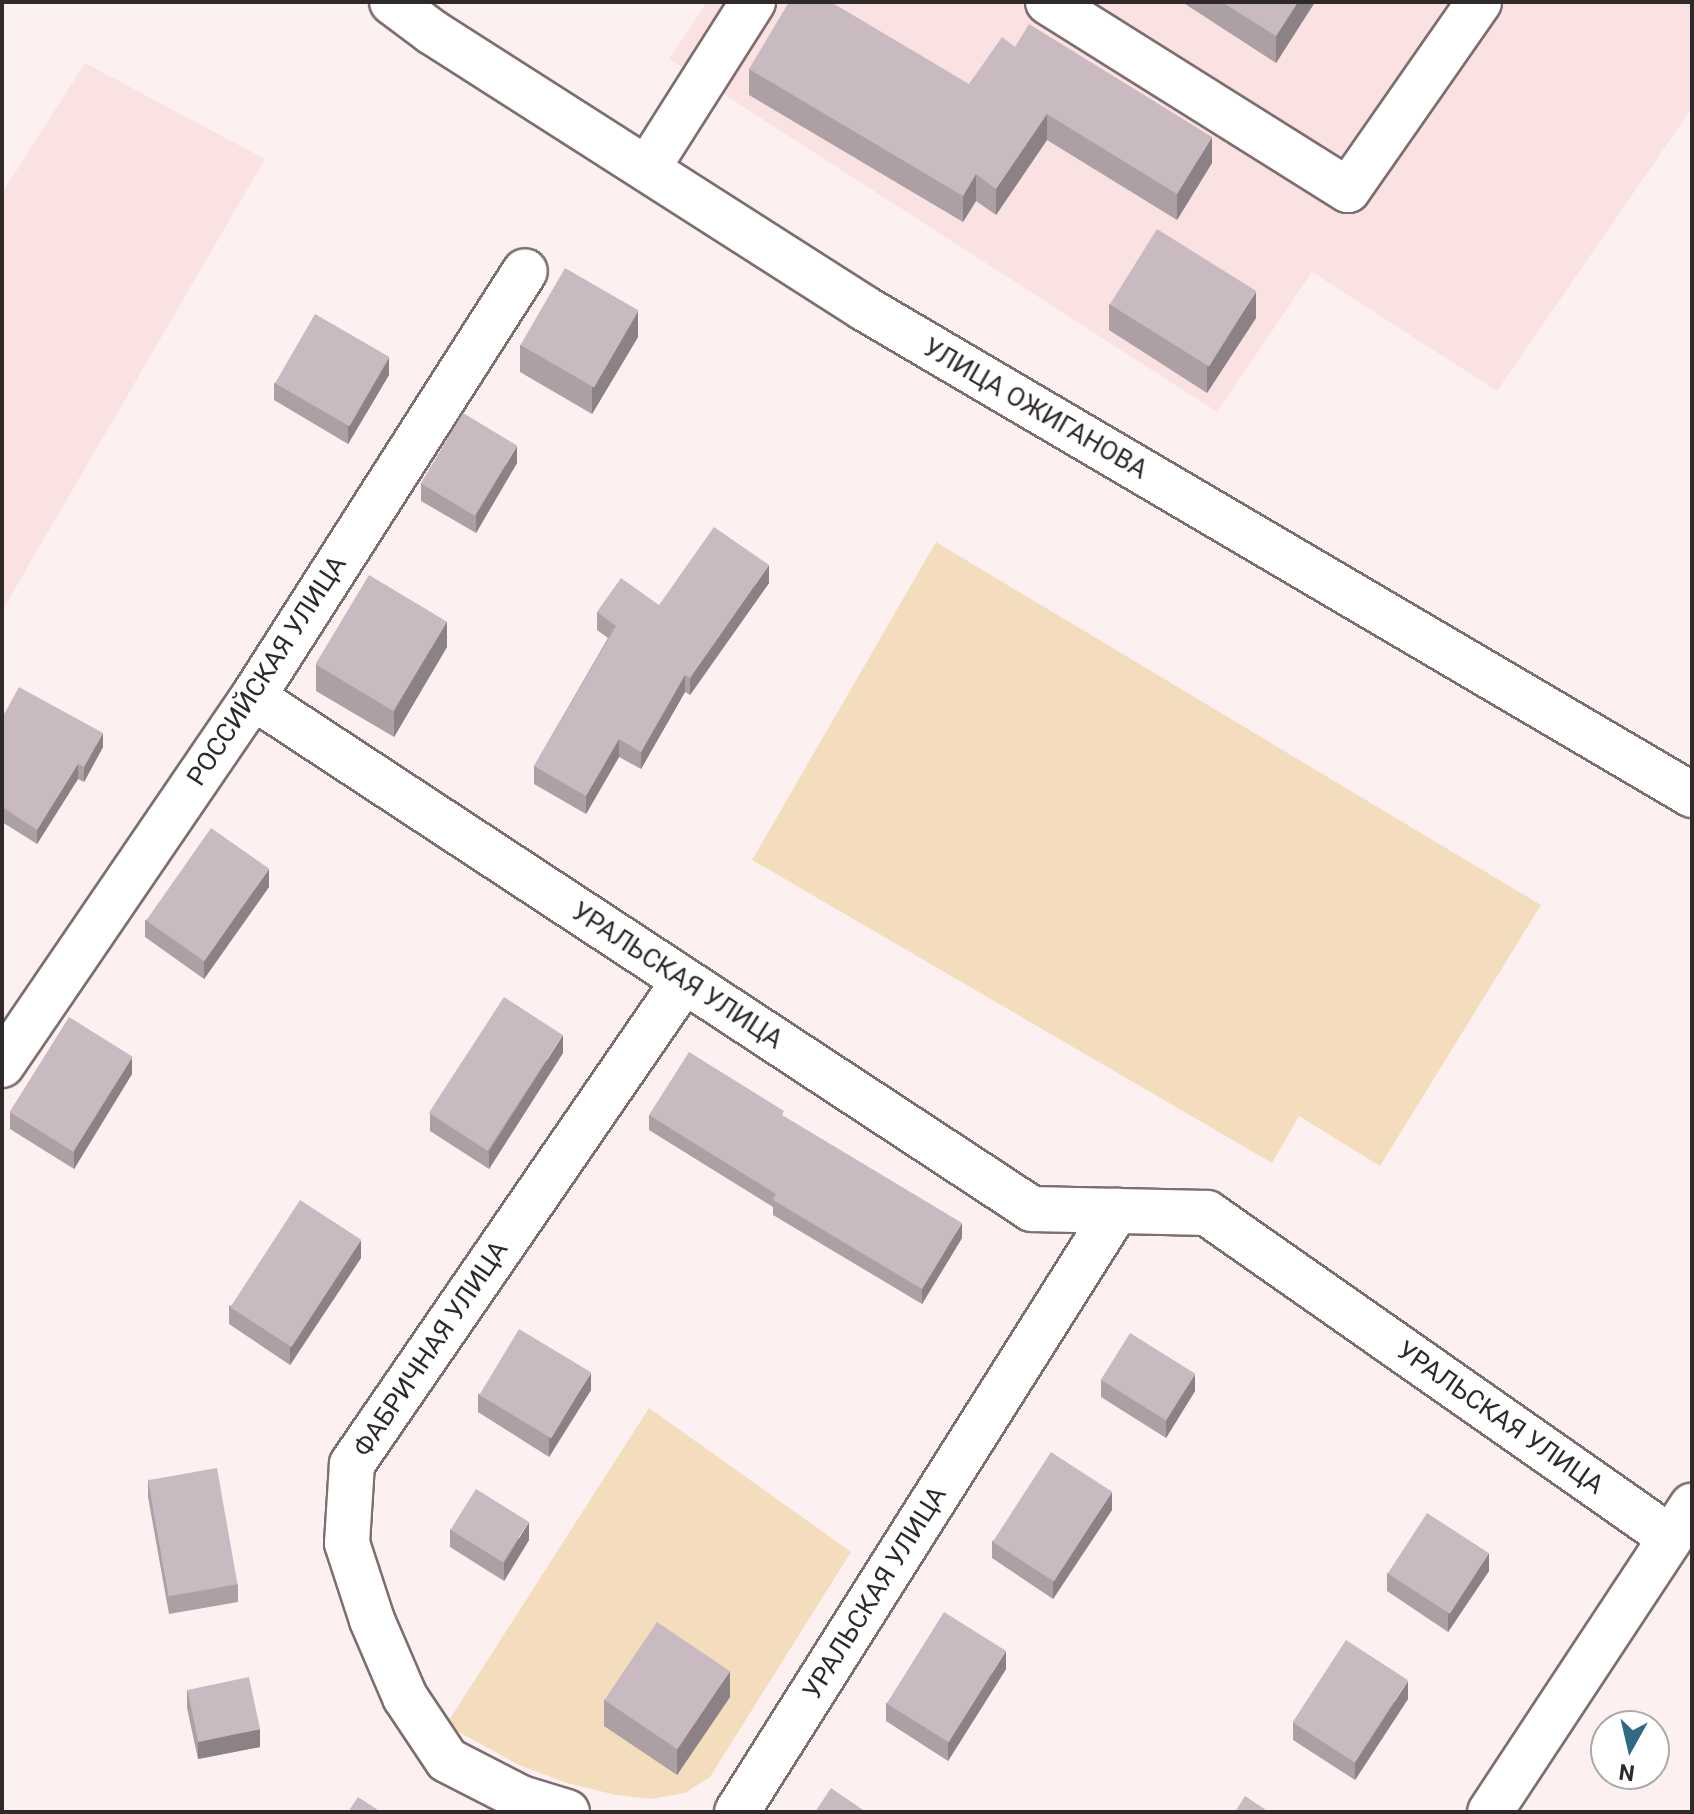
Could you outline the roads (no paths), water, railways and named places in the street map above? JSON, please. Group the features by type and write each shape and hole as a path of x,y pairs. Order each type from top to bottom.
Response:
{"street":[{"name":"УЛИЦА ОЖИГАНОВА","path":"392,2 432,32 864,308 1692,795"},
{"path":"647,169 753,2"},
{"path":"1048,2 1348,190 1479,2"},
{"name":"РОССИЙСКАЯ УЛИЦА","path":"2,1065 253,697 525,271"},
{"name":"УРАЛЬСКАЯ УЛИЦА","path":"253,697 1032,1209 1207,1213 1682,1522 1490,1812"},
{"name":"ФАБРИЧНАЯ УЛИЦА","path":"567,1812 521,1798 447,1760 405,1697 372,1620 347,1543 352,1464 684,981"},
{"name":"УРАЛЬСКАЯ УЛИЦА","path":"737,1812 1116,1211"}]}
